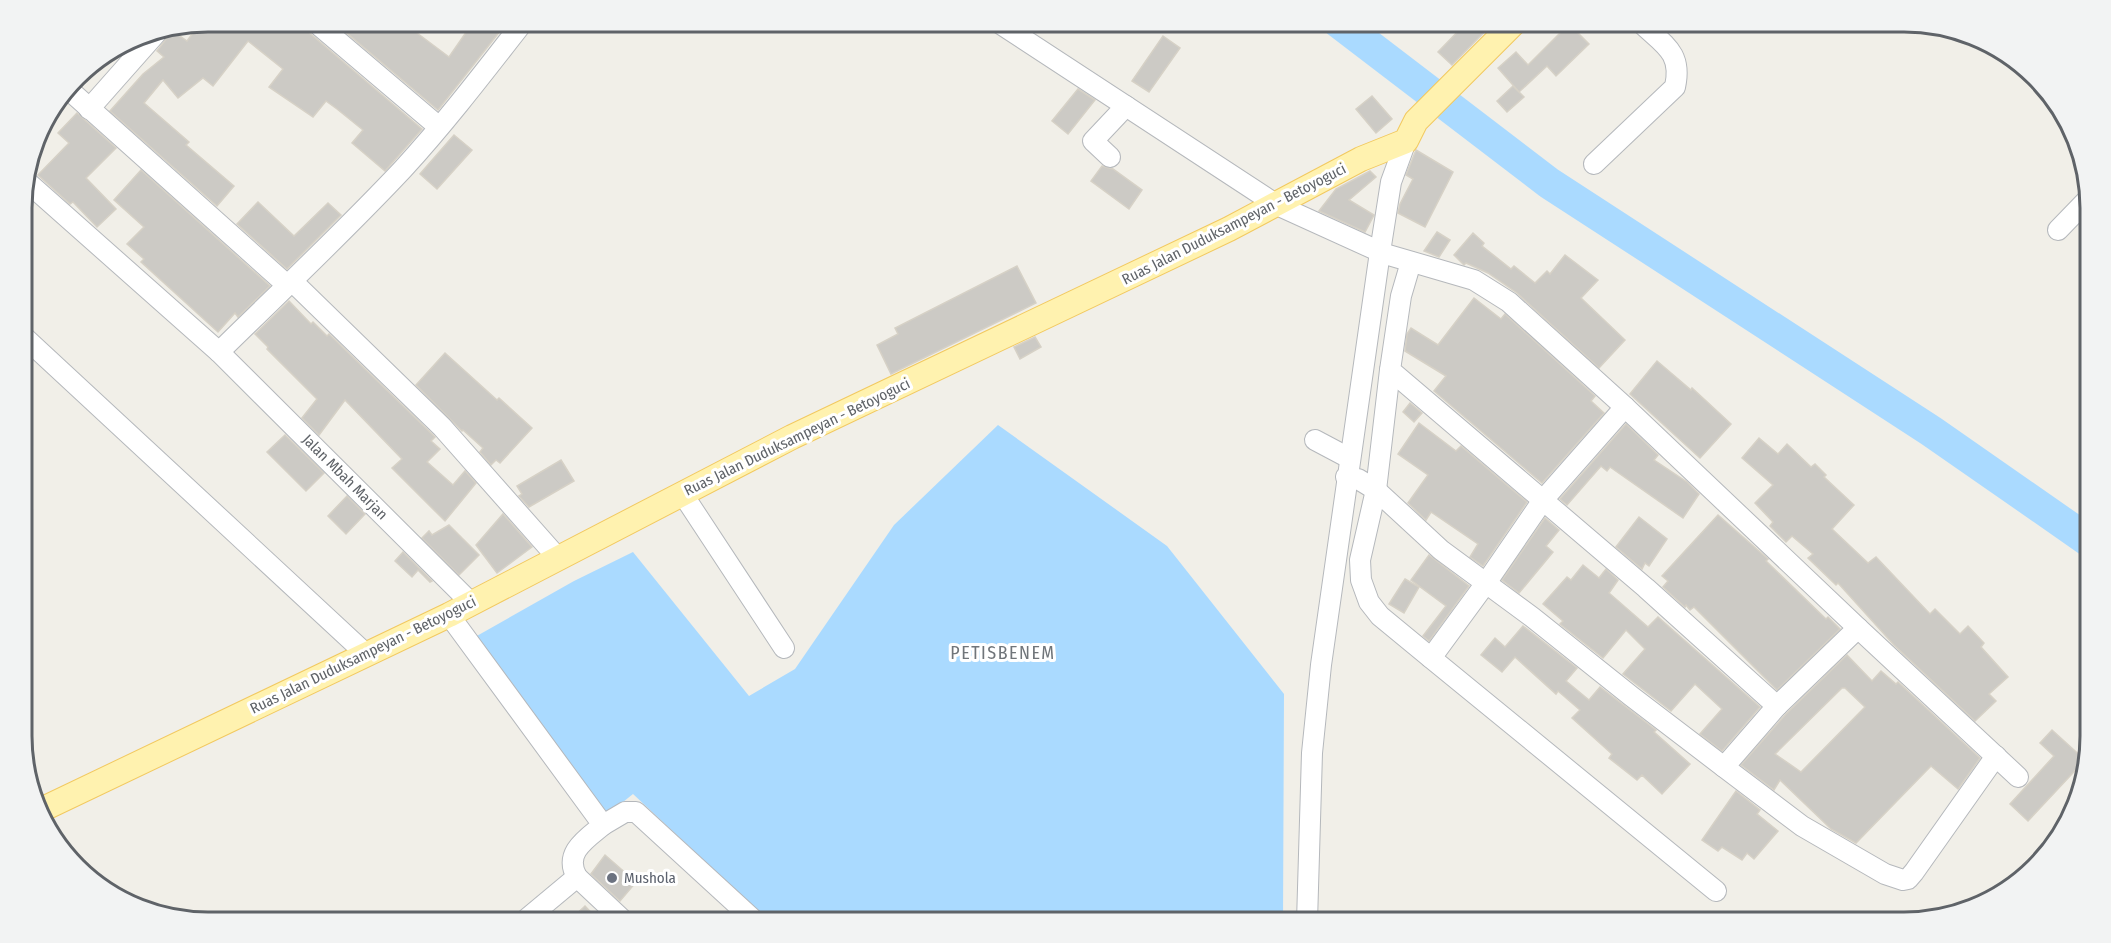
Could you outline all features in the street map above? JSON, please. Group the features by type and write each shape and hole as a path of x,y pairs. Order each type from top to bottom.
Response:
{"main road":[{"name":"Ruas Jalan Duduksampeyan - Betoyoguci","path":"47,807 449,615 792,437 1277,205 1411,131 1449,88 1506,31"}],"street":[{"path":"326,31 439,127"},
{"path":"219,352 402,169 516,31"},
{"path":"1011,31 1277,205 1393,257 1474,280 1509,302 1625,406 2018,777"},
{"path":"1594,164 1676,87 1679,71 1675,56 1649,31"},
{"path":"89,109 148,42"},
{"path":"73,94 289,283 442,427 557,557"},
{"path":"1110,157 1093,141 1126,106"},
{"path":"1411,131 1391,182 1393,257 1401,296 1390,370 1359,478 1361,580 1365,593 1380,616 1716,891"},
{"name":"Jalan Mbah Marjan","path":"33,186 219,352 471,603"},
{"path":"2058,230 2080,207"},
{"path":"1308,911 1311,753 1321,664 1359,478 1393,257"},
{"path":"32,344 366,654"},
{"path":"1390,370 1646,588 1777,706"},
{"path":"1431,658 1486,584 1543,500 1625,406"},
{"path":"1315,440 1442,550 1532,617 1630,696 1802,826 1885,874 1903,880 1908,879 1996,756"},
{"path":"682,493 784,648"},
{"path":"449,615 603,825"},
{"path":"1724,767 1777,706 1858,628"},
{"path":"614,912 577,877 572,869 571,859 577,849 603,825 625,812 636,812 745,912"},
{"path":"535,912 577,877"}],"water":[{"path":"998,425 1167,546 1284,694 1283,911 759,912 633,794 603,818 475,637 574,581 633,552 749,696 795,669 894,525"}],"building":[{"path":"207,31 307,31 422,129 385,171 352,143 363,130 326,101 313,117 269,87 283,69 248,41 213,86 203,78 178,98 163,80 144,103 189,142 186,145 234,186 217,206 110,111 143,74 164,57 157,51 168,36 177,34 187,41 193,32"},
{"path":"345,31 414,31 449,57 467,31 500,31 438,110"},
{"path":"1458,31 1485,31 1452,65 1438,52"},
{"path":"1562,31 1576,31 1589,44 1556,76 1547,66 1519,92 1498,68 1516,52 1528,65"},
{"path":"1163,36 1180,48 1149,92 1132,81"},
{"path":"1513,86 1524,97 1507,112 1497,101"},
{"path":"1078,89 1095,100 1068,134 1052,121"},
{"path":"1372,96 1392,119 1376,133 1356,109"},
{"path":"77,113 116,148 86,178 116,209 97,227 73,202 70,204 38,175 69,143 58,133"},
{"path":"454,135 472,150 437,189 420,174"},
{"path":"1416,150 1453,172 1425,227 1398,213 1400,204 1413,179 1406,175"},
{"path":"1102,166 1113,169 1142,190 1129,209 1091,181"},
{"path":"141,170 270,286 238,317 235,313 218,332 141,262 144,259 127,244 144,227 114,200"},
{"path":"1370,171 1376,177 1349,200 1374,215 1365,232 1319,211 1336,189"},
{"path":"258,202 294,236 328,203 341,215 287,269 237,224"},
{"path":"1437,232 1450,240 1439,257 1424,251"},
{"path":"1473,233 1484,243 1482,246 1511,269 1514,266 1535,283 1547,271 1550,274 1565,255 1598,280 1581,298 1625,340 1599,368 1517,293 1488,273 1466,263 1464,265 1454,255"},
{"path":"1017,266 1036,303 891,374 877,345 898,334 895,328"},
{"path":"1474,298 1501,319 1505,314 1595,396 1591,401 1604,413 1542,483 1434,391 1446,376 1405,351 1407,334 1411,328 1438,345"},
{"path":"289,301 311,324 313,322 327,336 329,334 435,437 431,441 440,449 427,462 453,485 465,471 476,483 445,521 392,468 402,459 345,400 319,435 302,418 317,399 255,334"},
{"path":"1035,337 1041,347 1020,359 1014,347"},
{"path":"445,353 532,428 500,463 496,460 491,465 480,452 483,448 462,431 416,385"},
{"path":"1657,361 1691,390 1692,388 1731,424 1700,458 1630,394"},
{"path":"1410,403 1422,413 1414,422 1403,412"},
{"path":"1419,423 1456,451 1461,446 1527,502 1483,566 1470,557 1478,544 1431,512 1426,520 1408,503 1428,475 1398,454"},
{"path":"1626,424 1658,455 1654,460 1687,482 1699,494 1683,518 1610,467 1607,471 1601,466 1567,505 1560,499"},
{"path":"285,435 324,473 306,491 267,452"},
{"path":"1759,438 1778,454 1787,444 1811,467 1815,464 1826,475 1824,477 1854,505 1832,529 1868,563 1876,557 1930,614 1935,609 1960,634 1968,626 1984,643 1981,647 2008,677 1989,694 1996,701 1975,721 1894,645 1838,583 1836,585 1808,558 1813,554 1792,536 1786,542 1770,526 1773,522 1755,503 1773,485 1742,458"},
{"path":"561,460 574,481 529,507 519,496 522,494 517,486"},
{"path":"347,496 365,514 346,534 328,516"},
{"path":"503,514 532,547 497,573 476,545"},
{"path":"1718,515 1768,559 1766,561 1826,619 1828,617 1840,629 1777,690 1694,607 1690,610 1686,605 1685,607 1663,587 1668,581 1662,576"},
{"path":"1639,517 1667,539 1649,566 1645,563 1642,569 1616,547"},
{"path":"1545,518 1559,530 1546,546 1553,552 1519,593 1502,580"},
{"path":"449,525 479,555 459,575 422,538 429,531 432,535"},
{"path":"403,552 432,581 430,582 418,570 412,577 395,561"},
{"path":"1429,555 1469,586 1429,641 1423,636 1446,606 1411,580"},
{"path":"1583,565 1599,578 1606,569 1618,580 1609,593 1648,627 1658,617 1760,707 1722,751 1700,734 1722,709 1695,684 1671,711 1623,674 1645,649 1626,630 1603,658 1560,624 1563,621 1543,604 1567,577 1571,580"},
{"path":"1405,579 1419,587 1404,613 1389,604"},
{"path":"1523,626 1577,668 1566,681 1589,700 1600,687 1656,730 1654,732 1690,764 1662,794 1642,775 1637,780 1609,758 1612,754 1572,718 1580,710 1558,691 1556,694 1515,657 1502,672 1481,655 1495,638 1505,647"},
{"path":"1847,655 1872,681 1881,671 1896,684 1898,682 1980,758 1958,789 1931,766 1856,843 1831,829 1780,780 1774,790 1741,765 1786,714","holes":["1842,688 1845,688 1865,707 1801,772 1775,754"]},
{"path":"2052,730 2078,754 2076,770 2028,821 2010,804 2054,756 2040,743"},
{"path":"1736,791 1760,810 1757,814 1778,831 1754,859 1747,853 1742,860 1722,847 1718,851 1702,840"},
{"name":"Mushola","path":"605,855 636,882 620,901 591,874"},
{"path":"585,906 590,912 579,912"}],"waterway":[{"path":"1350,31 1549,183 1931,431 2080,535"}],"place":[{"name":"Mushola","path":"612,878"}],"district":[{"name":"PETISBENEM","path":"1003,653"}]}
